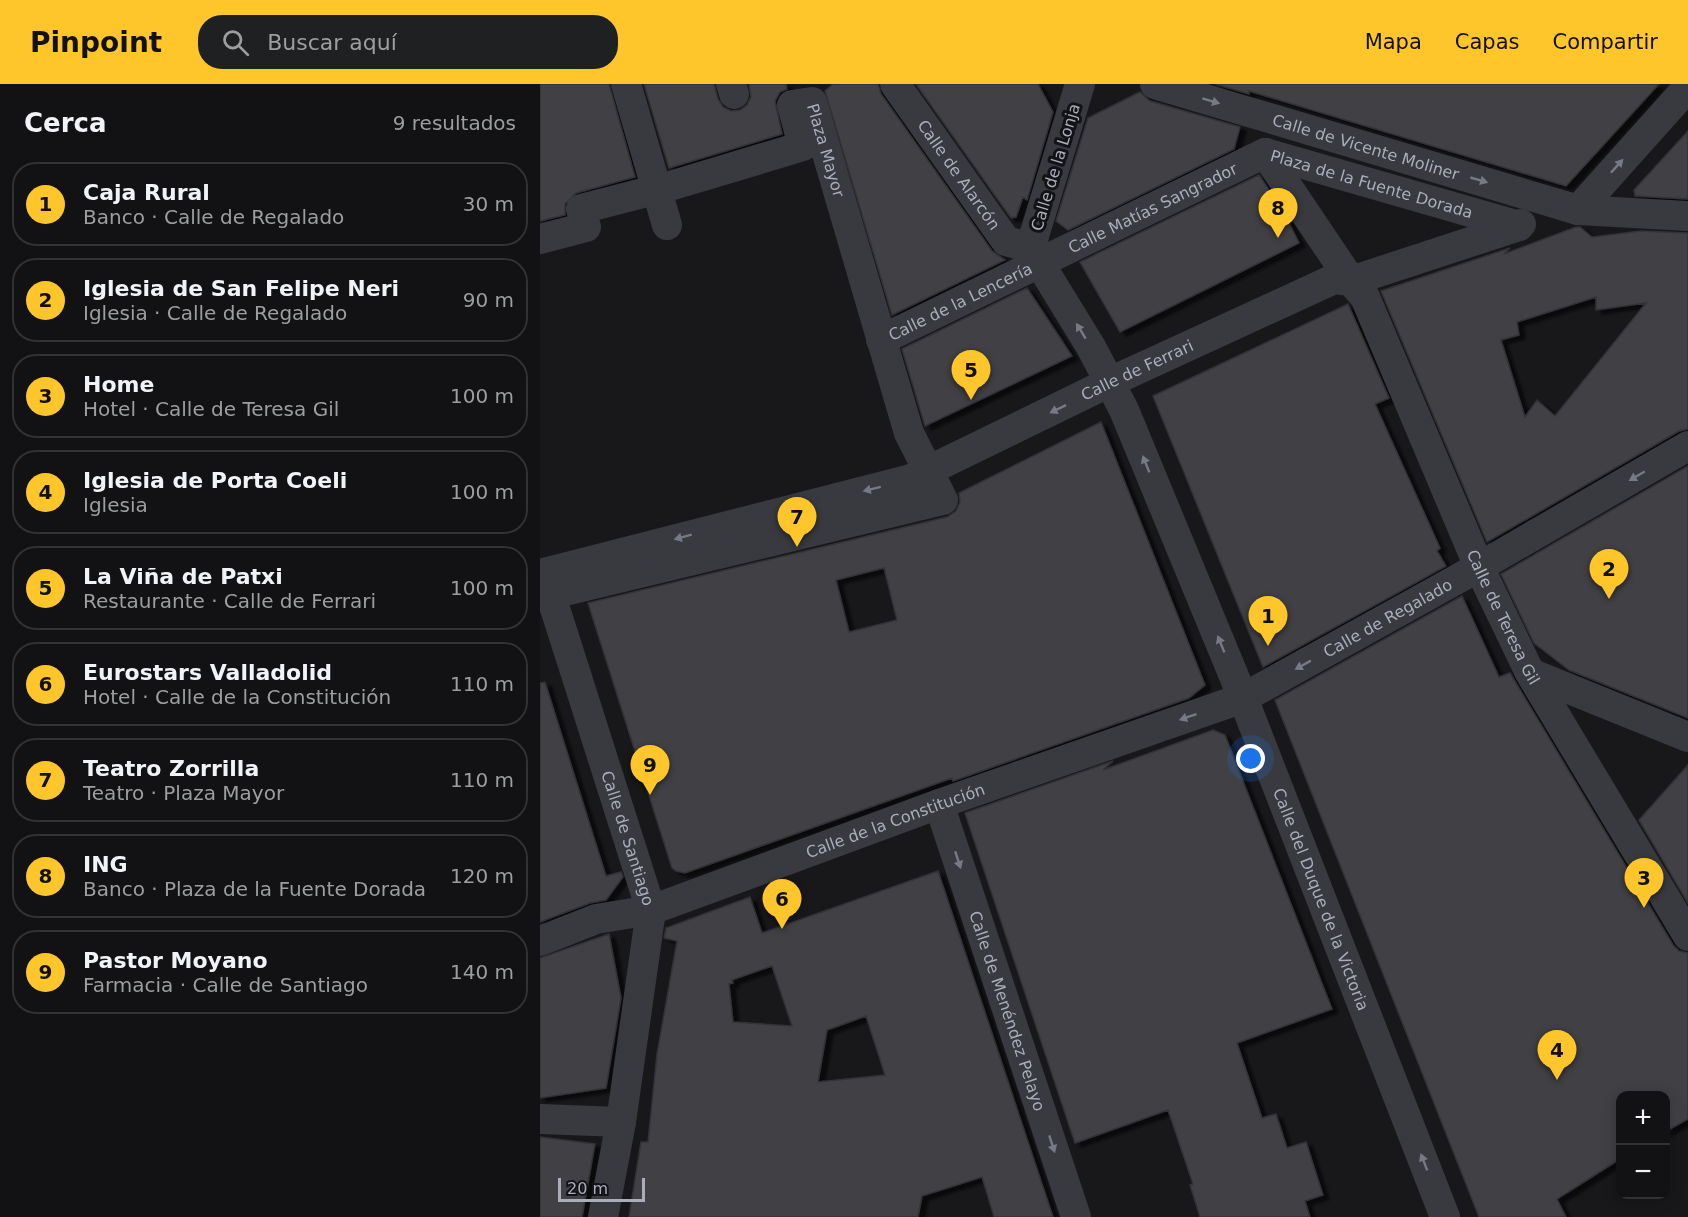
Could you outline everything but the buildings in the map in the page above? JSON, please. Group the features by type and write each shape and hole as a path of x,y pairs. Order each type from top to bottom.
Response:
{"street":[{"path":"626,84 667,225"},
{"name":"Calle de Alarcón","path":"895,84 1006,241 1038,257"},
{"name":"Calle de la Lonja","path":"1038,257 1034,236 1080,84"},
{"name":"Calle de Vicente Moliner","path":"1155,84 1578,210 1650,216 1688,216"},
{"path":"1578,210 1688,87"},
{"name":"Plaza Mayor","path":"540,239 586,227 581,209 803,146 792,105 812,102 909,433 943,500 543,585"},
{"name":"Calle Matías Sangrador","path":"1038,257 1265,153"},
{"name":"Plaza de la Fuente Dorada","path":"1265,153 1519,226"},
{"name":"Plaza de la Fuente Dorada","path":"1265,153 1352,281 1519,226 1544,199"},
{"name":"Calle de la Lencería","path":"881,340 1038,257"},
{"name":"Calle del Duque de la Victoria","path":"1038,257 1124,410 1243,698 1445,1217"},
{"name":"Calle de Ferrari","path":"928,472 1110,382 1334,279 1352,281"},
{"name":"Calle de Teresa Gil","path":"1352,281 1365,297 1479,567 1530,673 1688,936"},
{"name":"Calle de Regalado","path":"1243,698 1479,567 1688,446"},
{"name":"Calle de Santiago","path":"543,585 651,910 621,1122 603,1217"},
{"path":"1530,673 1688,737"},
{"name":"Calle de la Constitución","path":"540,940 596,919 651,910 939,804 1243,698"},
{"name":"Calle de Menéndez Pelayo","path":"939,804 1076,1217"},
{"path":"540,1119 621,1122"}],"place":[{"name":"ING","path":"1278,238"},
{"name":"La Viña de Patxi","path":"971,400"},
{"name":"Teatro Zorrilla","path":"797,547"},
{"name":"Iglesia de San Felipe Neri","path":"1609,599"},
{"name":"Caja Rural","path":"1268,646"},
{"name":"Pastor Moyano","path":"650,795"},
{"name":"Home","path":"1644,908"},
{"name":"Eurostars Valladolid","path":"782,929"},
{"name":"Iglesia de Porta Coeli","path":"1557,1080"}]}
